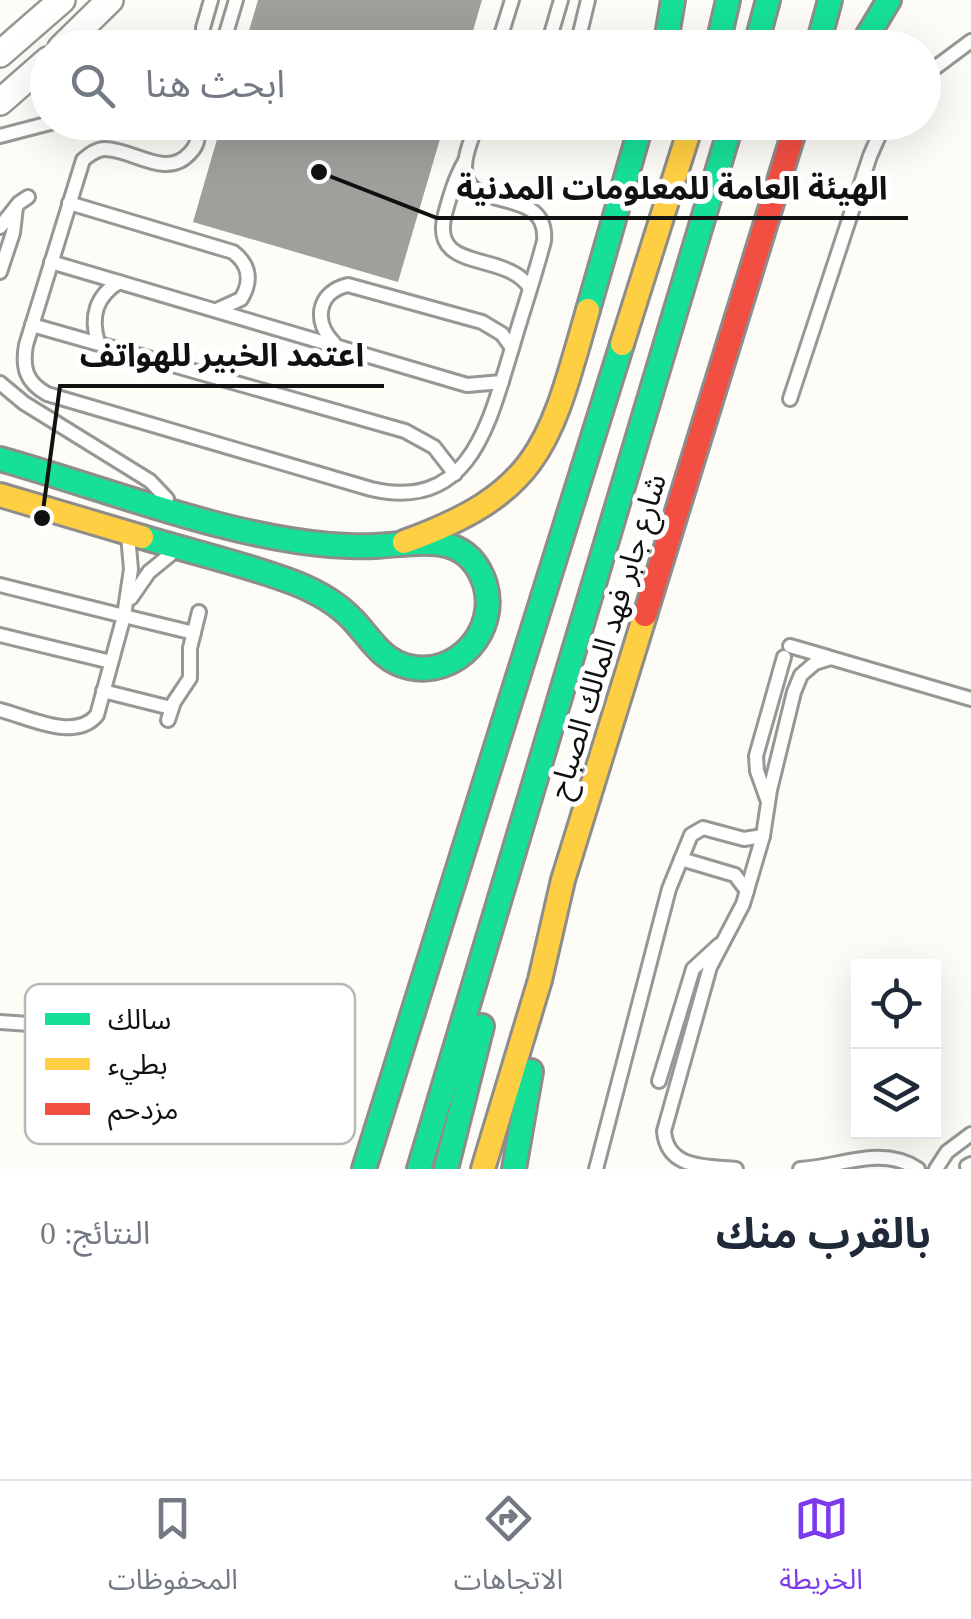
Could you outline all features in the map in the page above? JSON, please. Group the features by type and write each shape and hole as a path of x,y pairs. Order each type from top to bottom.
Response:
{"main road":[{"path":"668,30 673,0"},
{"path":"721,30 728,0"},
{"path":"752,0 753,30"},
{"path":"759,30 768,0"},
{"path":"822,30 830,0"},
{"path":"871,30 889,0"},
{"path":"701,12 701,30"},
{"path":"404,542 467,518 490,504 513,486 546,440 558,414 633,140"},
{"path":"364,1169 686,140"},
{"name":"شارع جابر فهد المالك الصباح","path":"419,1169 727,140"},
{"name":"شارع جابر فهد المالك الصباح","path":"483,1169 540,980 563,880 791,140"},
{"path":"0,495 295,583 330,600 352,618 379,652 415,669 454,663 482,631 488,612 482,574 454,546 434,540 376,546 293,540 75,480 5,448"},
{"path":"446,1169 481,1033 490,926"},
{"path":"514,1169 532,1066 540,980"},
{"path":"395,1168 440,1096"}],"street":[{"path":"0,54 62,0"},
{"path":"79,30 110,0"},
{"path":"0,102 30,76"}],"lane":[{"path":"202,28 211,0"},
{"path":"227,30 236,0"},
{"path":"503,30 512,0"},
{"path":"552,30 560,0"},
{"path":"581,30 588,0"},
{"path":"941,63 971,40"},
{"path":"0,136 30,128"},
{"path":"197,140 195,147 178,162 166,165 104,149 83,160 32,325 24,369 28,380 47,394 385,492 414,492 455,474 478,448 544,240 543,223 524,206 477,191 466,177 466,160"},
{"path":"471,140 450,195 442,240 453,252 517,274 530,288"},
{"path":"790,399 878,140"},
{"path":"0,227 28,197"},
{"path":"69,202 233,252 246,265 248,282 241,298 217,309"},
{"path":"0,272 13,232 16,207"},
{"path":"51,262 466,385 502,382"},
{"path":"98,342 96,307 101,297 119,282"},
{"path":"337,345 324,331 322,306 332,292 348,285 482,322 502,334 512,348"},
{"path":"32,325 404,431 434,447 455,474"},
{"path":"0,383 24,404 150,480 173,510"},
{"path":"0,710 76,729 93,720 126,610 131,568 127,533"},
{"path":"126,610 149,572 180,548"},
{"path":"0,585 126,610 194,634"},
{"path":"103,691 170,714 190,678 199,612"},
{"path":"0,636 111,662"},
{"path":"768,802 756,756 787,652 831,658 971,699"},
{"path":"736,1169 684,1163 669,1150 664,1131 710,967 740,914 747,891 796,683 808,668 831,658"},
{"path":"596,1169 664,904 691,835 699,829 744,839 763,836"},
{"path":"681,859 734,875 747,891"},
{"path":"659,1081 692,969 721,944"},
{"path":"0,1022 25,1024"},
{"path":"936,1169 947,1152 971,1134"},
{"path":"800,1169 884,1156 918,1169"}],"building":[{"path":"258,0 482,0 473,30 249,30"},
{"path":"217,140 440,140 398,282 193,222"}],"traffic: fast":[{"path":"668,30 673,0"},
{"path":"721,30 728,0"},
{"path":"760,30 768,0"},
{"path":"822,30 830,0"},
{"path":"871,30 889,0"},
{"path":"588,310 637,140"},
{"path":"419,1169 727,140"},
{"path":"364,1169 622,344"},
{"path":"0,459 164,510 289,540 347,546 424,543 454,547 477,566 488,601 486,618 480,633 458,658 427,668 409,667 383,654 346,613 310,590 257,570 142,537"},
{"path":"446,1169 482,1026"},
{"path":"514,1169 531,1071"}],"traffic: slow":[{"path":"622,344 686,140"},
{"path":"404,542 486,503 534,457 563,395 588,310"},
{"path":"0,495 142,537"},
{"path":"483,1169 540,980 563,880 645,615"}],"traffic: jam":[{"path":"645,615 791,140"}],"place":[{"name":"الهيئة العامة للمعلومات المدنية","path":"319,172"},
{"name":"اعتمد الخبير للهواتف","path":"42,518"}]}
